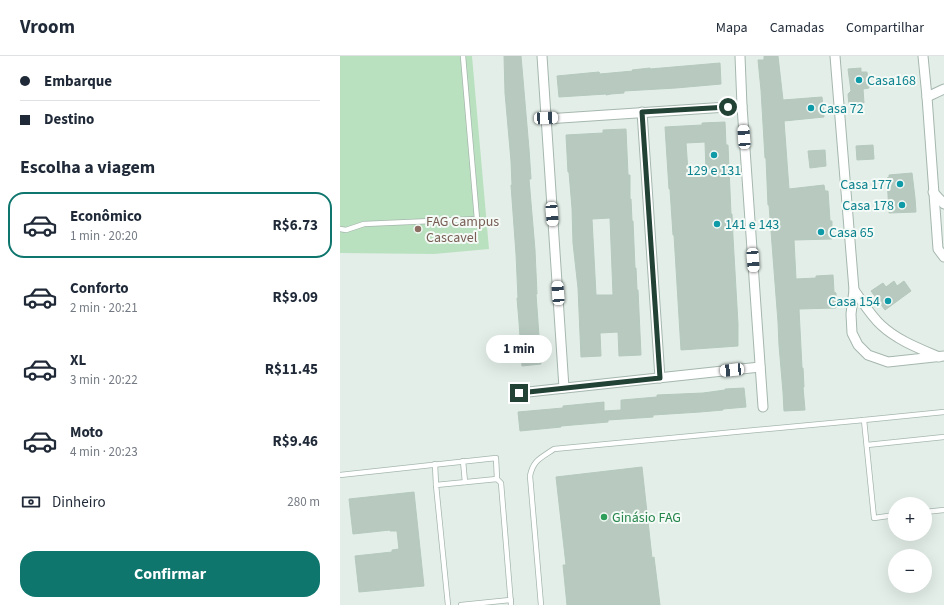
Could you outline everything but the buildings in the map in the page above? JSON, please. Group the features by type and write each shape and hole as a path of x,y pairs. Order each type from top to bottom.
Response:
{"street":[{"path":"542,56 564,388"},
{"path":"740,56 742,106 763,407"},
{"path":"835,56 854,290 851,314 852,333 858,345 868,355 888,362 941,357"},
{"path":"923,56 938,249 944,257"},
{"path":"927,97 944,89"},
{"path":"546,118 742,106"},
{"path":"642,112 660,378"},
{"path":"933,192 944,204"},
{"path":"854,290 880,325 902,341 941,357"},
{"path":"519,393 760,367"}],"lane":[{"path":"340,229 346,230 364,224 477,219 464,56"},
{"path":"541,605 530,476 535,462 554,449 944,412"},
{"path":"864,420 874,518 888,517"},
{"path":"867,445 944,437"},
{"path":"340,475 496,458 497,479 501,483 511,602 461,605"},
{"path":"463,461 465,482"},
{"path":"435,464 448,605"},
{"path":"436,485 497,479"},
{"path":"932,511 944,510"}],"green space":[{"path":"340,56 472,56 489,249 434,254 340,253"}],"place":[{"name":"Casa168","path":"859,80"},
{"name":"Casa 72","path":"811,108"},
{"name":"129 e 131","path":"714,155"},
{"name":"Casa 177","path":"900,184"},
{"name":"Casa 178","path":"902,205"},
{"name":"141 e 143","path":"717,224"},
{"name":"FAG Campus Cascavel","path":"418,229"},
{"name":"Casa 65","path":"821,232"},
{"name":"Casa 154","path":"888,301"},
{"name":"Ginásio FAG","path":"604,517"}],"route":[{"path":"519,393 660,378 642,112 728,107"}]}
